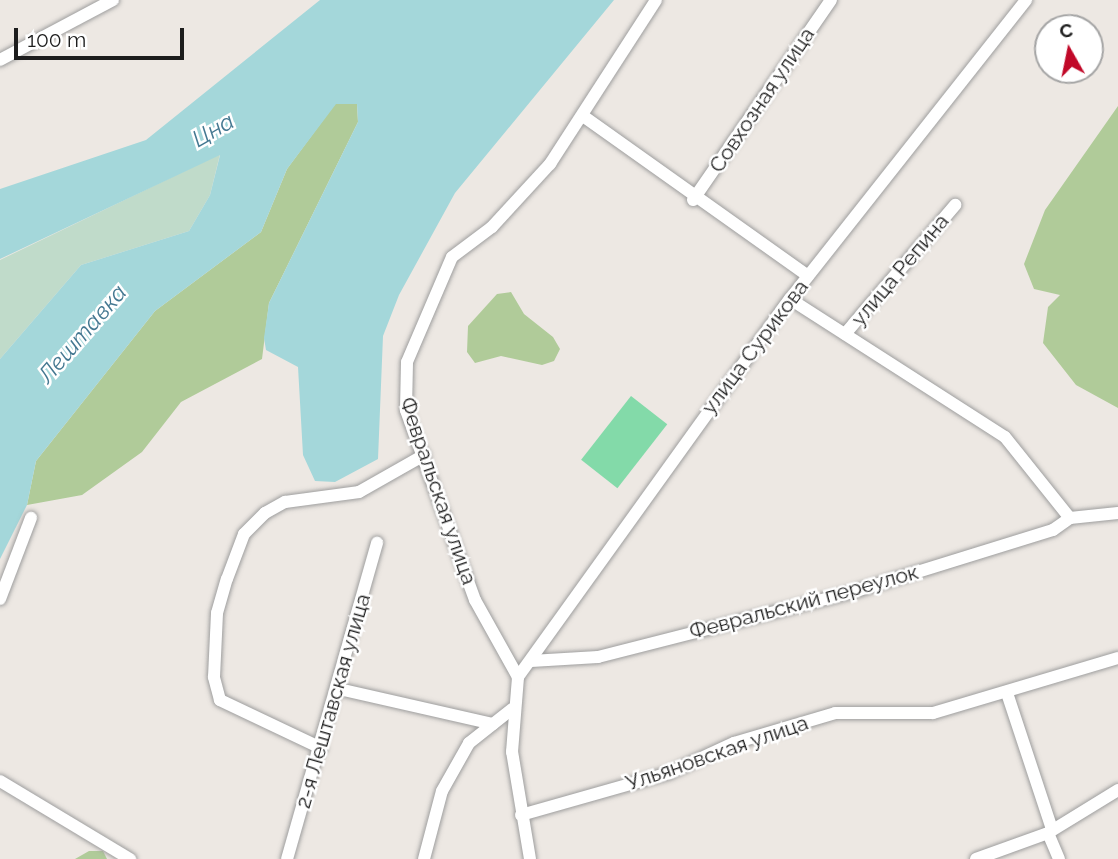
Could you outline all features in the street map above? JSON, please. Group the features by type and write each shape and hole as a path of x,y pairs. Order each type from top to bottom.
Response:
{"street":[{"path":"0,60 113,0"},
{"name":"Февральская улица","path":"518,677 475,600 403,386 407,362 442,278 468,240 519,201 583,116 656,0"},
{"name":"Совхозная улица","path":"694,200 831,0"},
{"name":"улица Сурикова","path":"530,859 521,815 512,709 518,677 808,275 1026,0"},
{"path":"583,116 694,200 808,275"},
{"name":"улица Репина","path":"845,334 955,205"},
{"path":"790,299 1005,437 1070,518 1118,513"},
{"path":"321,748 220,700 217,613 227,579 244,534 265,513 285,502 359,492 424,455"},
{"path":"0,599 31,518"},
{"name":"Февральский переулок","path":"531,661 598,657 856,591 1053,530 1070,518"},
{"name":"2-я Лештавская улица","path":"287,859 339,689 377,543"},
{"name":"Ульяновская улица","path":"521,815 669,773 734,743 835,713 933,713 1118,658"},
{"path":"339,689 493,724"},
{"path":"1007,693 1059,859"},
{"path":"424,859 442,791 469,743 512,709"},
{"path":"0,781 130,859"},
{"path":"976,859 1050,831 1118,790"}],"green space":[{"path":"335,104 357,104 358,122 269,303 262,359 181,402 142,452 82,495 27,505 36,461 155,311 261,232 287,169"},
{"path":"1118,106 1118,408 1076,385 1043,343 1048,307 1060,295 1034,289 1024,264 1045,210"},
{"path":"220,154 210,195 189,231 81,265 0,359 0,260"},
{"path":"511,292 524,314 553,337 560,349 554,361 542,365 501,356 475,363 467,352 468,326 497,294"},
{"path":"631,396 667,424 617,488 581,460"},
{"path":"89,851 103,851 107,859 75,859"}],"water":[{"path":"320,0 614,0 455,193 399,295 383,336 378,459 335,482 315,481 303,455 298,367 266,350 264,338 269,303 358,122 357,104 336,104 287,169 261,232 155,311 36,461 27,505 0,559 0,359 81,265 189,231 210,195 220,155 0,259 0,189 146,140"}],"water label":[{"name":"Цна","path":"213,130"},
{"name":"Лештавка","path":"82,334"}]}
